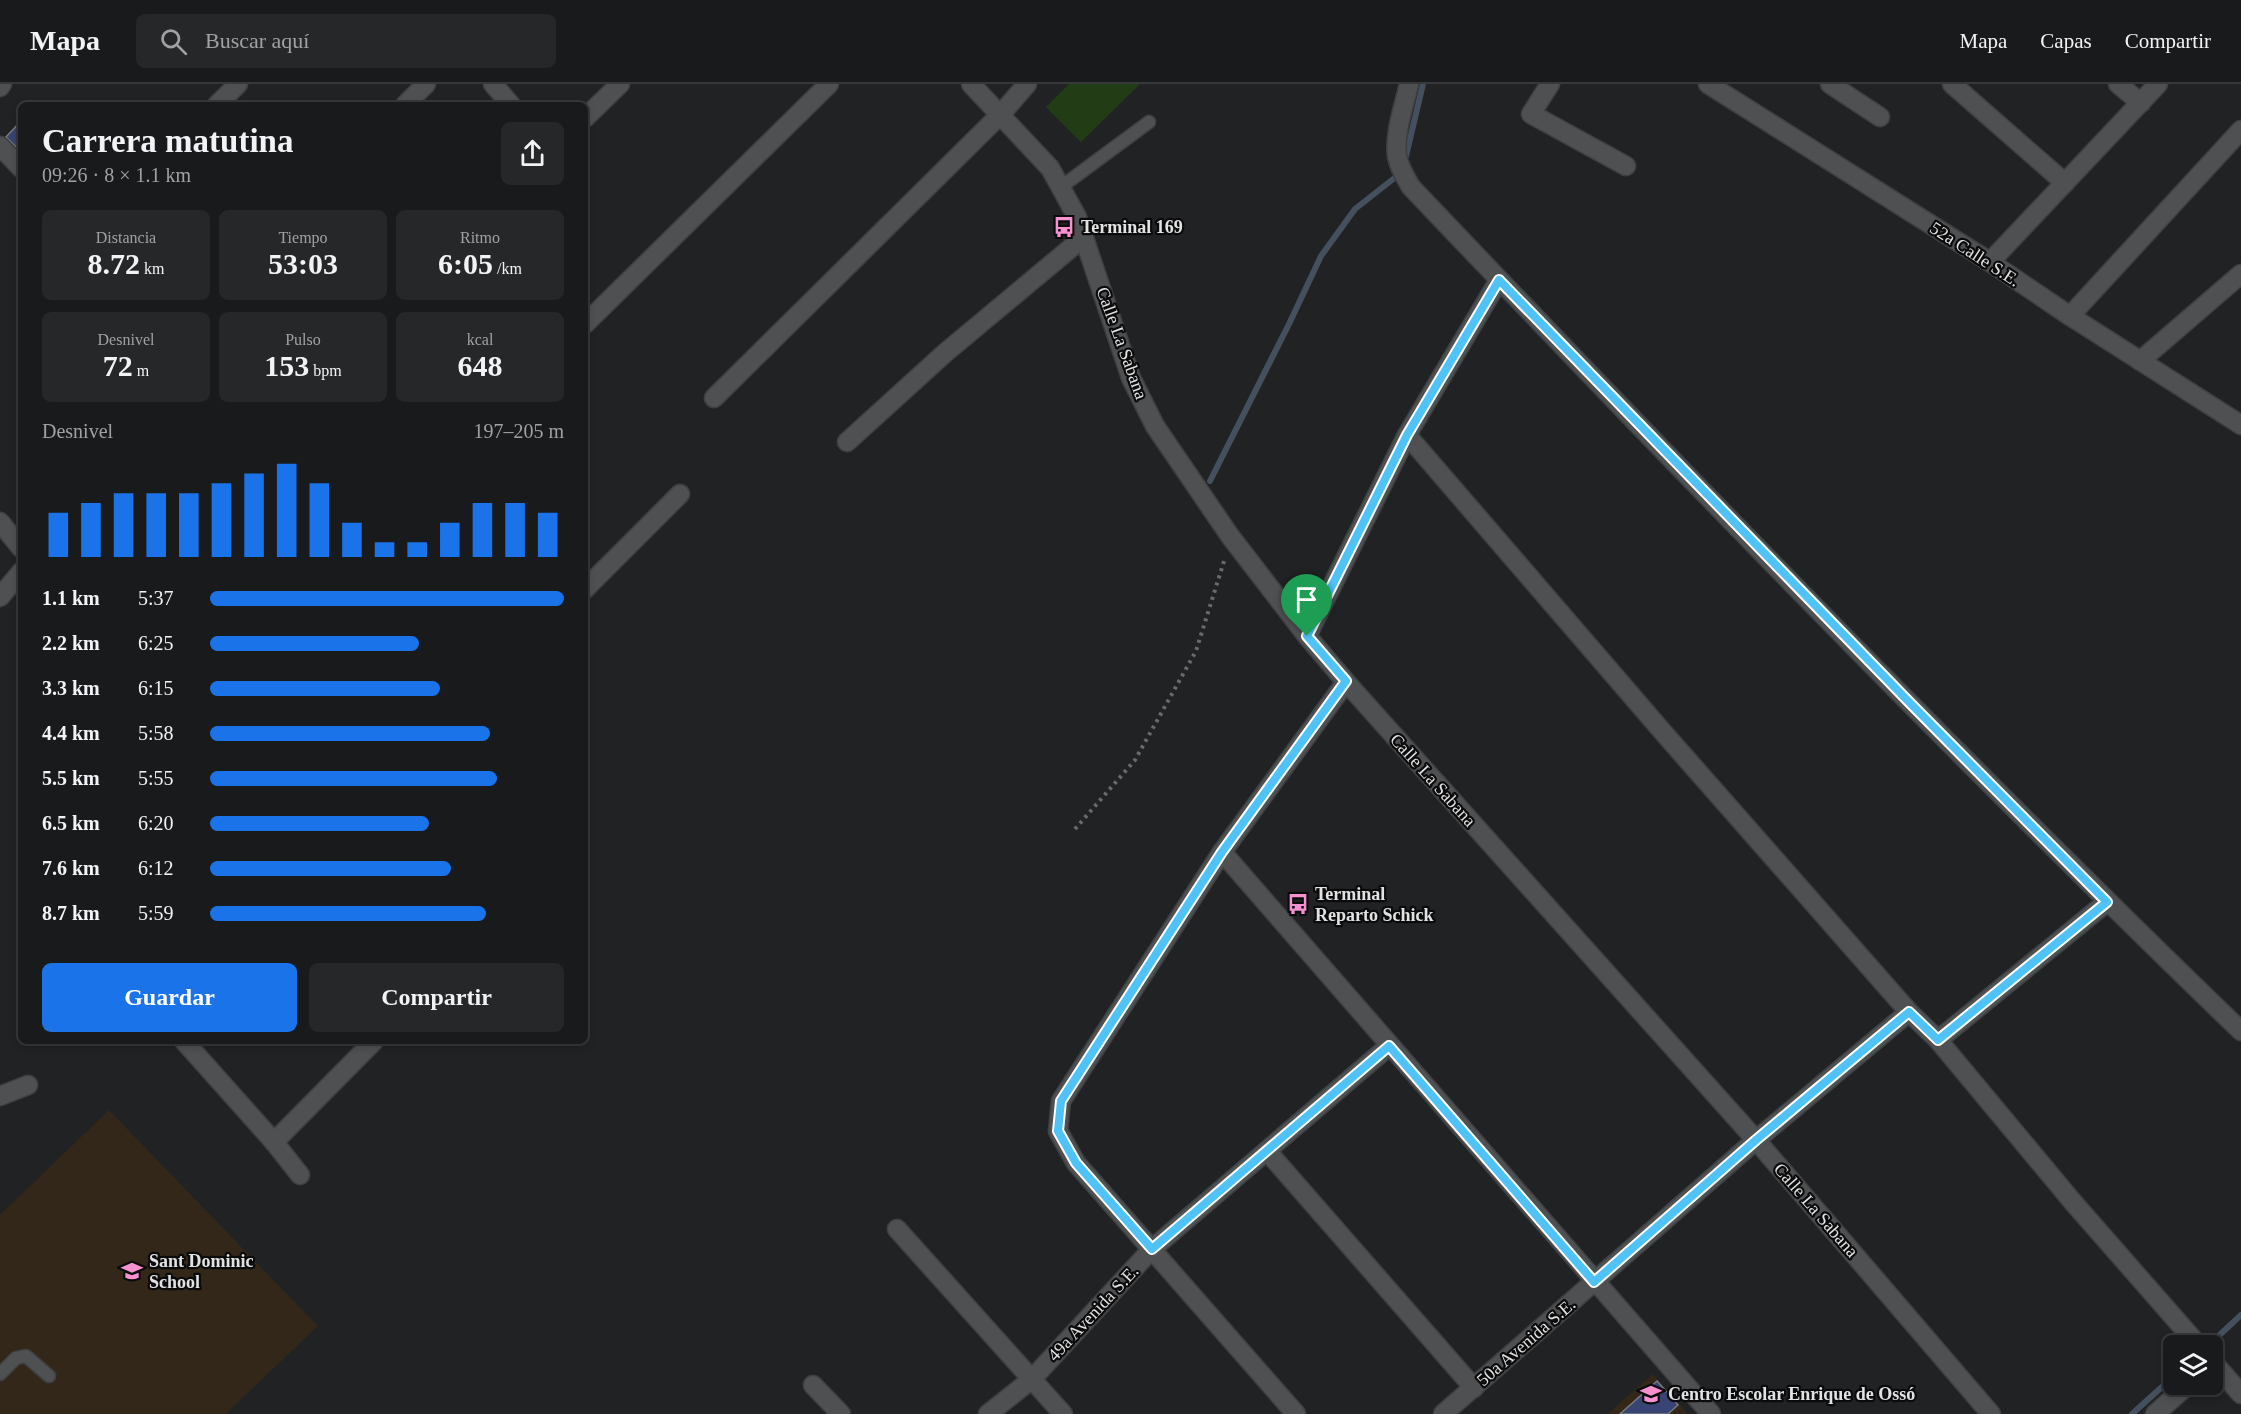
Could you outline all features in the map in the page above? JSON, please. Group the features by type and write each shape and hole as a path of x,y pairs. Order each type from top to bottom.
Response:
{"street":[{"path":"220,102 238,84"},
{"path":"408,102 426,84"},
{"path":"493,84 508,102"},
{"path":"588,114 620,84"},
{"path":"588,321 829,84"},
{"name":"Calle La Sabana","path":"971,84 1050,168 1061,187 1077,217 1131,378 1155,426 1230,536 1307,636 1346,681 1756,1140 1991,1414"},
{"path":"714,398 1000,114 1027,84"},
{"path":"1409,84 1399,132 1397,155 1402,171 1411,187 1778,568 2107,902 2241,1031"},
{"path":"1550,84 1532,114 1626,166"},
{"name":"52a Calle S.E.","path":"1708,84 2241,425"},
{"path":"1830,84 1880,117"},
{"path":"1952,84 2065,183"},
{"path":"2118,84 2141,103"},
{"path":"1989,262 2158,84"},
{"path":"2070,316 2241,129"},
{"path":"0,146 18,165"},
{"path":"847,442 945,353 1084,237"},
{"path":"2140,361 2241,274"},
{"path":"1307,636 1407,435 1499,280"},
{"path":"1407,435 1662,731 1909,1012 1938,1040 2072,1201 2189,1335"},
{"path":"588,586 680,494"},
{"path":"0,522 18,544"},
{"path":"0,597 18,576"},
{"path":"1296,1414 1076,1163 1058,1131 1061,1101 1222,852 1346,681"},
{"path":"1222,852 1711,1414"},
{"path":"1938,1040 2107,902"},
{"name":"50a Avenida S.E.","path":"1443,1414 1756,1140 1909,1012"},
{"path":"187,1044 274,1142 300,1176"},
{"path":"274,1142 371,1044"},
{"name":"49a Avenida S.E.","path":"988,1414 1032,1379 1152,1249 1389,1046"},
{"path":"0,1096 28,1085"},
{"path":"1267,1151 1474,1388"},
{"path":"897,1229 1063,1414"},
{"path":"2223,1373 2241,1394"},
{"path":"813,1385 841,1414"},
{"path":"2155,1414 2177,1395"}],"lane":[{"path":"1061,187 1149,122"},
{"path":"0,1374 16,1358 26,1356 49,1376"}],"path":[{"path":"1075,829 1135,760 1196,651 1226,558 1230,536"}],"shaded area":[{"name":"Sant Dominic School","path":"109,1110 318,1326 226,1414 0,1414 0,1215"},
{"name":"Centro Escolar Enrique de Ossó","path":"1653,1374 1688,1414 1607,1414"}],"green space":[{"path":"1069,84 1140,84 1081,142 1046,107"}],"building":[{"path":"18,124 18,149 6,137"},
{"name":"Centro Escolar Enrique de Ossó","path":"1657,1381 1678,1405 1668,1414 1620,1414"}],"waterway":[{"path":"1406,156 1423,84"},
{"path":"1210,481 1321,256 1355,209 1397,176"},
{"path":"2220,1335 2241,1315"},
{"path":"2132,1414 2163,1386"}],"place":[{"name":"Terminal 169","path":"1064,227"},
{"name":"Terminal Reparto Schick","path":"1298,904"},
{"name":"Sant Dominic School","path":"132,1271"},
{"name":"Centro Escolar Enrique de Ossó","path":"1651,1394"}],"route":[{"path":"1499,280 1629,416 2107,902 1938,1040 1909,1012 1756,1140 1594,1282 1389,1046 1152,1249 1076,1163 1058,1131 1061,1101 1222,852 1346,681 1307,636 1407,435 1499,280"}]}
